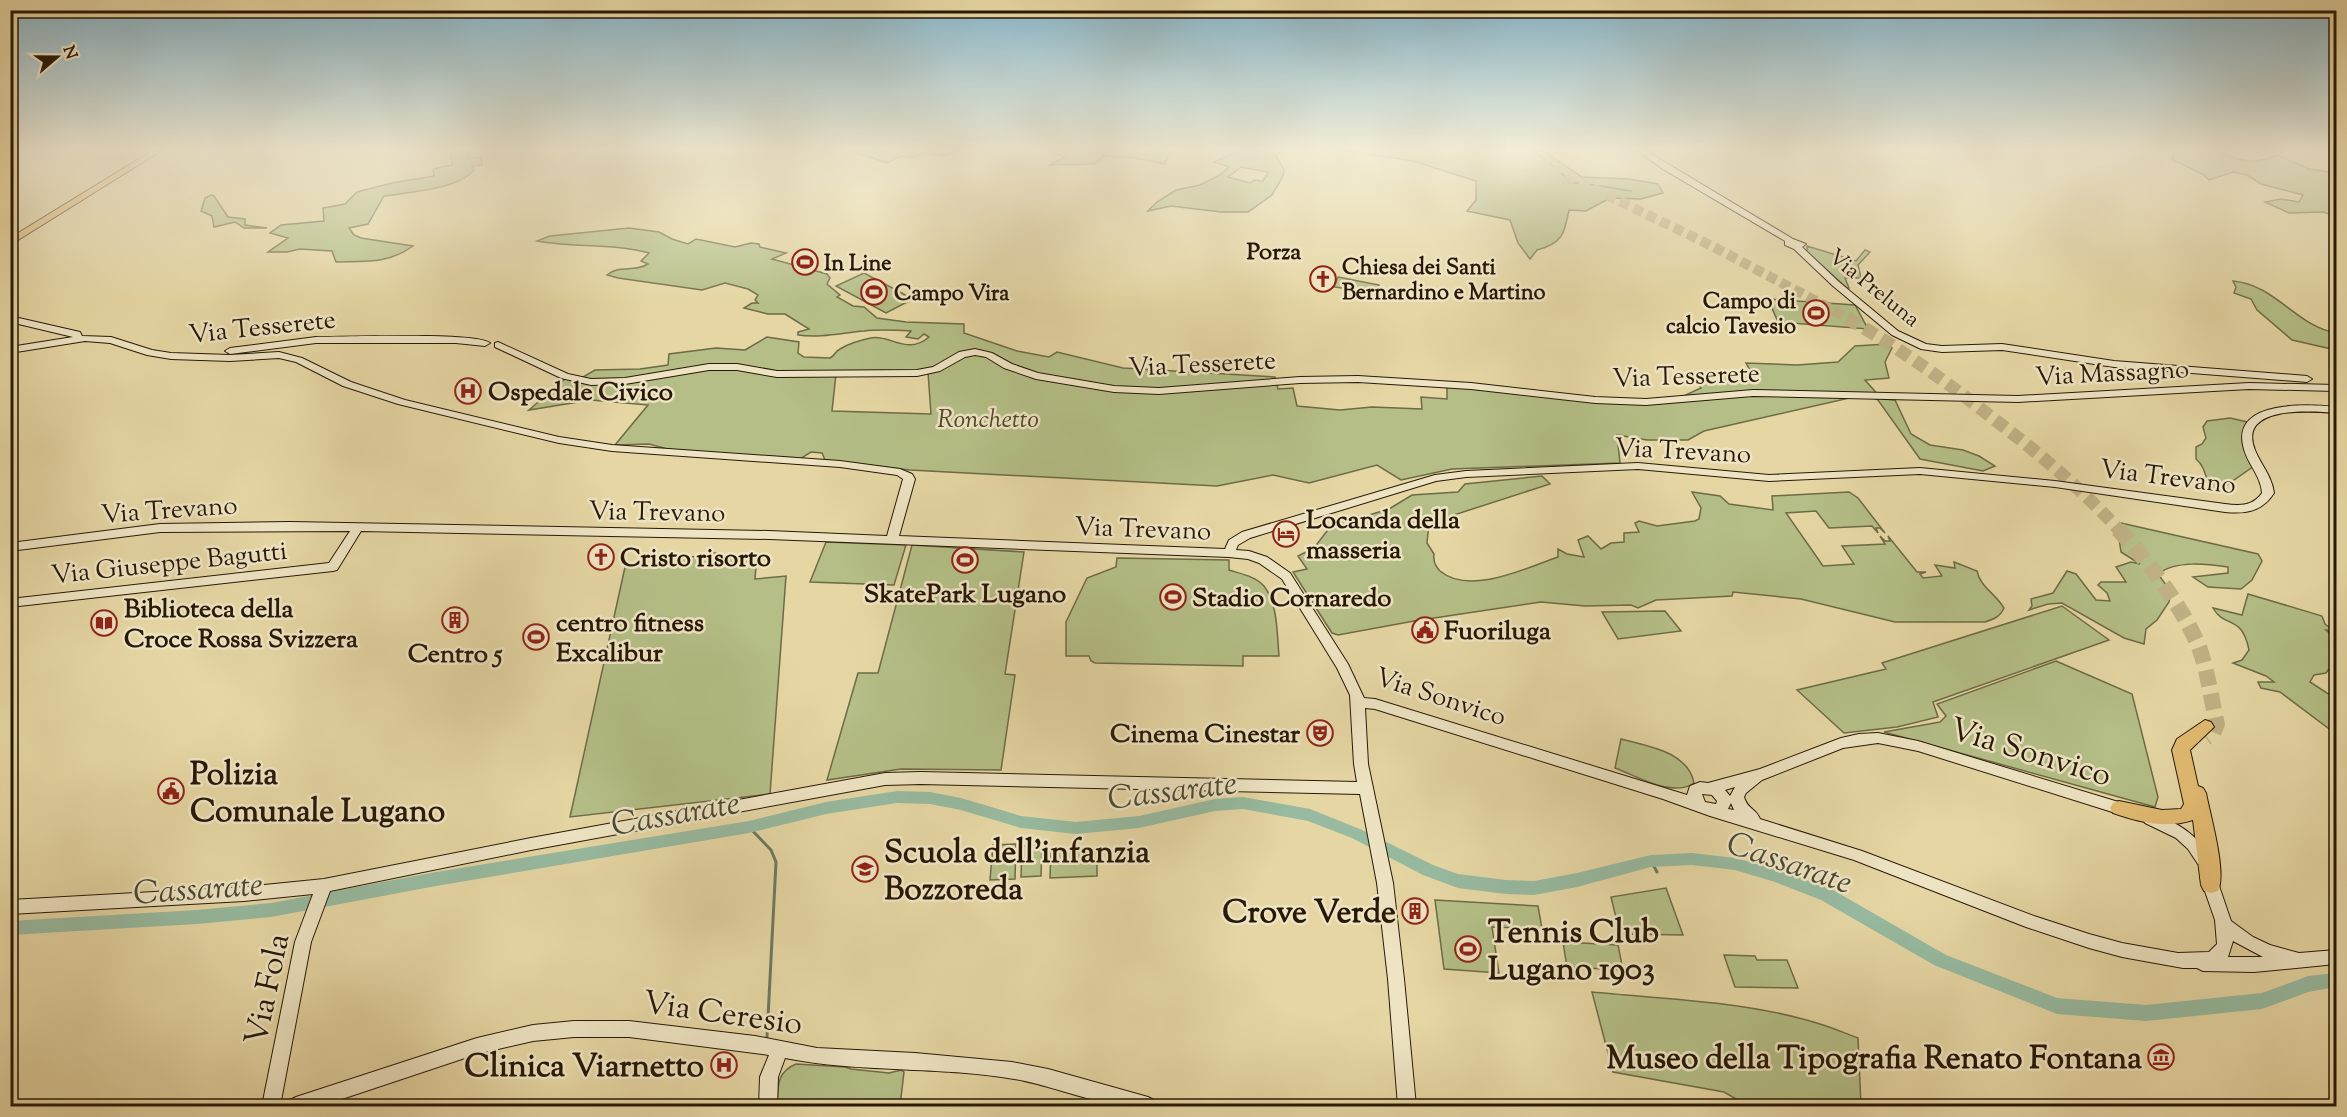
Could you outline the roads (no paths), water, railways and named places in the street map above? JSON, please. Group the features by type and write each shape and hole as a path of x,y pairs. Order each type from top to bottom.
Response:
{"highway":[{"path":"2119,808 2161,818 2176,818 2188,814 2193,804 2181,750 2183,744 2206,732 2194,745 2190,759 2202,814 2211,885"}],"main road":[{"path":"10,242 75,201"},
{"name":"Via Preluna","path":"1723,201 1794,244 1843,290 1909,342 1938,349 2002,347 2114,364 2337,382"},
{"path":"10,319 77,334 79,336 77,339"},
{"name":"Via Tesserete","path":"10,350 77,339 114,341 157,355 215,358 230,351 316,340 456,340 485,343 484,346 487,348 498,345 565,376 591,382 625,381 709,367 737,368 777,374 917,374 936,369 962,354 975,352 989,355 1008,366 1036,376 1114,389 1159,391 1352,379 1471,386 1632,402 1753,393 1891,397"},
{"path":"215,358 269,355 288,357 347,384 402,402 535,435 582,444 840,464 900,472 909,479 892,539"},
{"name":"Via Massagno","path":"1891,397 2028,399 2258,386 2337,388"},
{"name":"Via Trevano","path":"10,547 179,527 358,528 892,539 1229,553 1233,543 1243,536 1426,480 1466,474 1638,466 1669,467 1768,478 1920,471 2064,485 2225,508 2253,507 2263,501 2268,491 2247,445 2247,434 2252,423 2267,413 2283,410 2337,410"},
{"name":"Via Giuseppe Bagutti","path":"10,603 333,567 358,528"},
{"name":"Via Sonvico","path":"1229,553 1249,555 1263,560 1286,576 1350,678 1359,702 1375,704 1668,794 1700,806"},
{"path":"1359,702 1361,764 1382,862 1396,979 1407,1107"},
{"name":"Via Sonvico","path":"1711,788 1763,774 1840,743 1878,738 1918,746 2167,825 2185,836 2201,855 2224,924 2225,946 2221,954 2207,960 2176,960"},
{"name":"Via Sonvico","path":"1763,774 1738,792 1737,802 1740,808 1754,819 1802,838"},
{"path":"10,907 322,889 531,844 885,779 921,777 1365,788"},
{"path":"1711,788 1720,793 1725,800 1724,807 1717,811 1700,806 1695,800 1695,790 1711,788"},
{"name":"Via Sonvico","path":"1668,794 1695,790"},
{"name":"Via Sonvico","path":"1717,811 1870,860 2043,926 2122,950 2212,964 2254,965 2337,957"},
{"name":"Via Fola","path":"271,1107 300,956 322,889"},
{"name":"Via Sonvico","path":"2224,924 2241,938 2265,951 2288,957 2312,959"},
{"name":"Via Ceresio","path":"296,1107 477,1046 533,1033 574,1029 648,1029 816,1056 907,1060 1012,1070 1048,1077 1148,1107"},
{"path":"768,1107 769,1077 779,1050"}],"waterway":[{"name":"Cassarate","path":"10,928 197,917 271,910 436,879 749,827 826,808 897,797 930,798 961,804 1021,822 1076,828 1139,822 1215,805 1243,803 1310,815 1357,834 1428,870 1458,881 1506,887 1534,888 1577,880 1651,861 1692,859 1735,864 1777,876 1827,895 1940,960 2057,1006 2146,1013 2262,1001 2308,984 2336,980"},
{"path":"749,827 771,850 776,862 767,1037"},
{"path":"1651,861 1657,872"}],"tunnel":[{"path":"1619,201 1712,246 1850,319"},
{"path":"1847,318 1920,364 2007,429 2074,485 2119,530"},
{"path":"2118,529 2163,585 2183,615 2199,647 2217,724 2213,733 2206,738"}],"place":[{"name":"In Line","path":"805,262"},
{"name":"Chiesa dei Santi Bernardino e Martino","path":"1323,279"},
{"name":"Campo Vira","path":"874,292"},
{"name":"Campo di calcio Tavesio","path":"1816,313"},
{"name":"Ospedale Civico","path":"468,391"},
{"name":"Locanda della masseria","path":"1286,534"},
{"name":"Cristo risorto","path":"601,557"},
{"name":"SkatePark Lugano","path":"965,560"},
{"name":"Stadio Cornaredo","path":"1173,597"},
{"name":"Centro 5","path":"455,620"},
{"name":"Biblioteca della Croce Rossa Svizzera","path":"104,623"},
{"name":"Fuoriluga","path":"1425,630"},
{"name":"centro fitness Excalibur","path":"536,637"},
{"name":"Cinema Cinestar","path":"1320,733"},
{"name":"Polizia Comunale Lugano","path":"171,791"},
{"name":"Scuola dell'infanzia Bozzoreda","path":"865,869"},
{"name":"Crove Verde","path":"1415,911"},
{"name":"Tennis Club Lugano 1903","path":"1468,949"},
{"name":"Museo della Tipografia Renato Fontana","path":"2161,1057"},
{"name":"Clinica Viarnetto","path":"724,1065"}],"district":[{"name":"Porza","path":"1274,251"}],"park label":[{"name":"Ronchetto","path":"988,418"}]}
